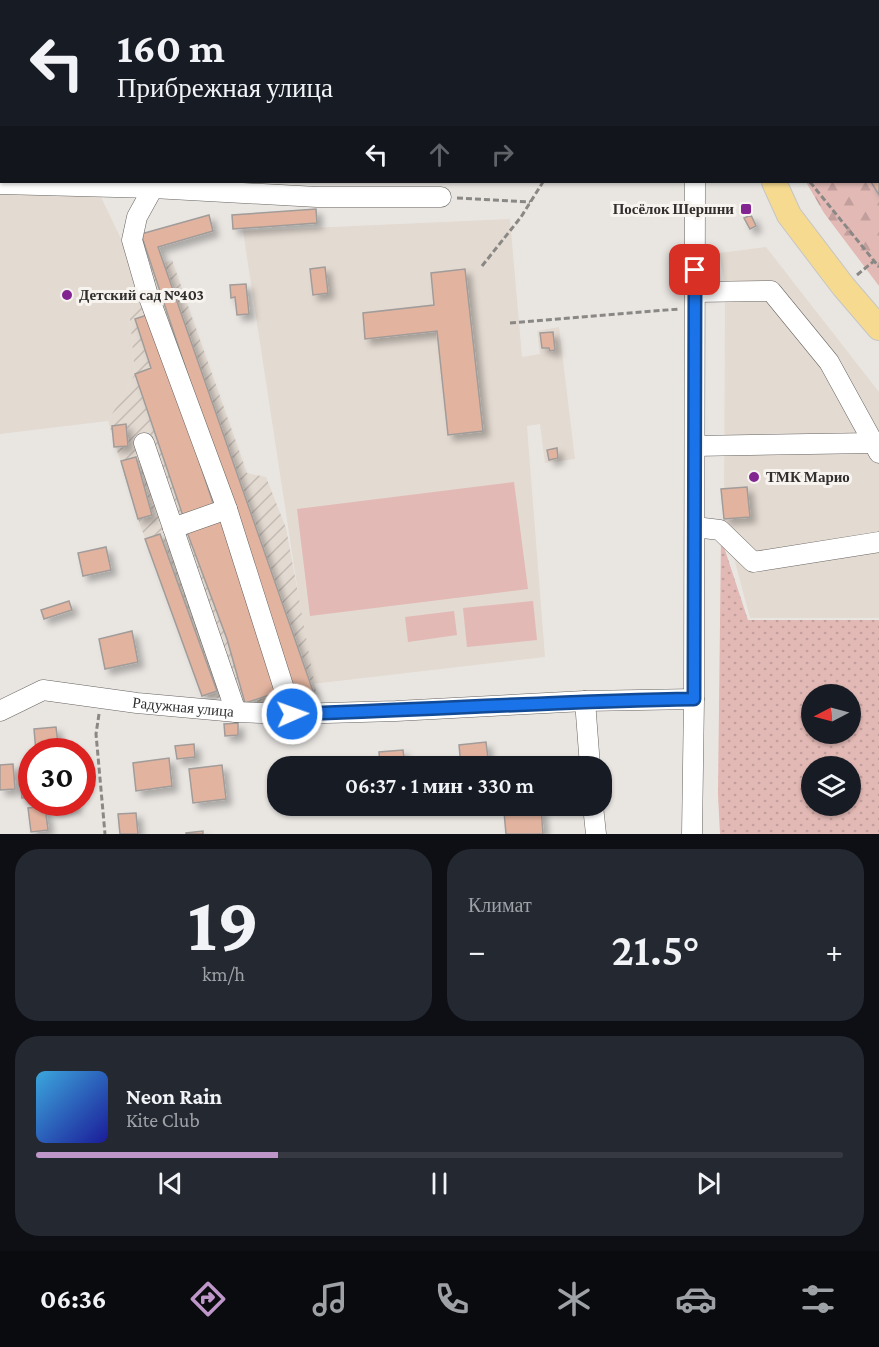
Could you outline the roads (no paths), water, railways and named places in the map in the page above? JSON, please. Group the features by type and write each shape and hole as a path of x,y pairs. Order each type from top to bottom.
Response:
{"main road":[{"path":"774,183 789,215 843,286 879,328"}],"street":[{"path":"692,834 695,183"},
{"path":"0,184 318,189 441,197"},
{"path":"153,188 137,217 132,240 147,292 227,509 292,714"},
{"path":"695,446 876,448 829,362 771,291 696,300"},
{"path":"144,443 236,712"},
{"path":"173,528 227,509"},
{"path":"695,527 720,530 753,562 879,542"},
{"name":"Радужная улица","path":"0,711 44,690 236,712 292,714 585,701 694,699"},
{"path":"585,701 589,756"},
{"path":"594,816 596,834"}],"place":[{"name":"Посёлок Шершни","path":"746,209"},
{"name":"Детский сад №403","path":"67,295"},
{"name":"ТМК Марио","path":"754,477"}]}
